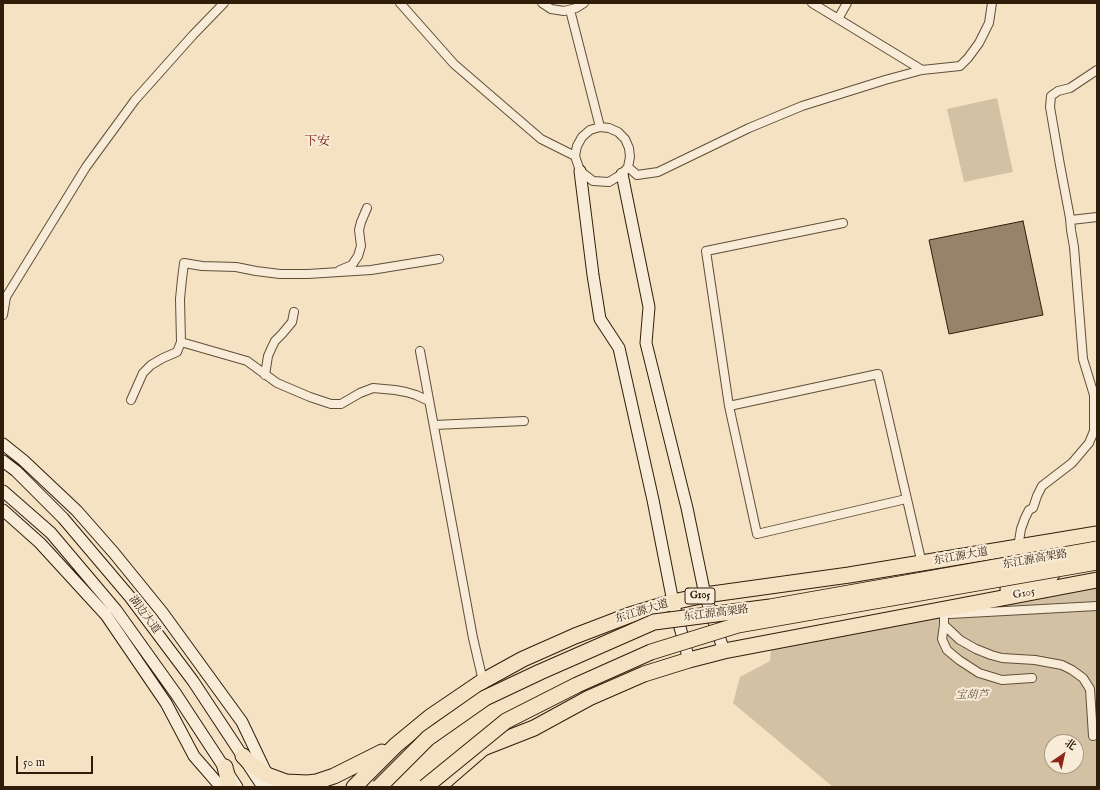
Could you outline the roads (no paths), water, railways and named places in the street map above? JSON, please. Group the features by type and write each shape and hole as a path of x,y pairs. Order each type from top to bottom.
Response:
{"highway":[{"name":"东江源大道","path":"354,787 396,745 430,717 483,681 523,659 575,636 630,615 673,602 705,595 922,564 1097,534"},
{"name":"东江源高架路","path":"425,787 506,721 577,685 651,652 738,625 1074,560 1097,549"},
{"path":"742,590 827,587 1026,554 1074,560"},
{"path":"786,639 826,622 1007,590 1074,560"},
{"name":"东江源高架路","path":"379,787 428,738 485,698 654,622 770,608 1074,560 1097,562"},
{"name":"G105","path":"438,787 483,748 534,728 589,698 644,674 724,651 1097,580"},
{"path":"243,756 258,770 268,783 316,782 326,780 396,745"},
{"path":"225,768 230,787"}],"street":[{"path":"3,315 6,297 86,167 135,100 193,35 224,3"},
{"path":"400,3 454,64 541,139 575,156"},
{"path":"542,3 551,9 557,10 570,10 584,3"},
{"path":"812,3 922,70"},
{"path":"838,18 848,3"},
{"path":"625,170 637,175 658,172 749,128 802,106 922,70 960,66 968,58 989,23 992,3"},
{"path":"570,10 600,127"},
{"path":"1018,548 1025,518 1033,508 1042,486 1072,463 1089,443 1094,431 1094,395 1083,359 1074,246 1069,205 1060,165 1050,107 1051,96 1058,91 1070,88 1097,70"},
{"path":"689,660 673,602 653,500 619,348 600,319 580,171 575,156 577,146 582,137 590,130 600,127 610,128 618,132 625,139 629,148 630,157 625,170 649,307 646,343 687,508 705,595 724,651"},
{"path":"580,171 593,180 609,182 625,170"},
{"path":"336,272 352,265 358,256 362,246 359,230 367,208"},
{"path":"1071,220 1097,217"},
{"path":"843,223 706,251 729,406 757,534 906,499"},
{"path":"131,400 143,373 151,365 177,352 181,342 180,299 184,263 202,266 236,267 280,274 371,270 439,259"},
{"path":"265,375 268,356 275,340 292,322 294,312"},
{"path":"181,342 247,361 276,383 332,404 341,404 372,388 400,391 429,400"},
{"path":"420,351 472,630 483,681"},
{"path":"729,406 878,374 922,564"},
{"path":"434,425 524,421"},
{"path":"3,444 23,460 77,511 114,553 162,612 242,722 268,783"},
{"name":"湖边大道","path":"3,461 16,471 63,518 130,597 193,681 243,756"},
{"name":"湖边大道","path":"3,490 51,534 116,610 176,694 237,787"},
{"path":"3,510 40,544 106,615 166,703 194,756 221,787"},
{"path":"806,639 944,615 1097,606"},
{"path":"944,615 942,639 947,650 971,668 980,673 1002,680 1032,678"},
{"path":"944,625 960,640 991,655 1002,658 1035,660 1062,665 1083,678 1090,690 1093,736"}],"district":[{"name":"下安","path":"317,142"}],"park label":[{"name":"宝葫芦","path":"972,696"}]}
